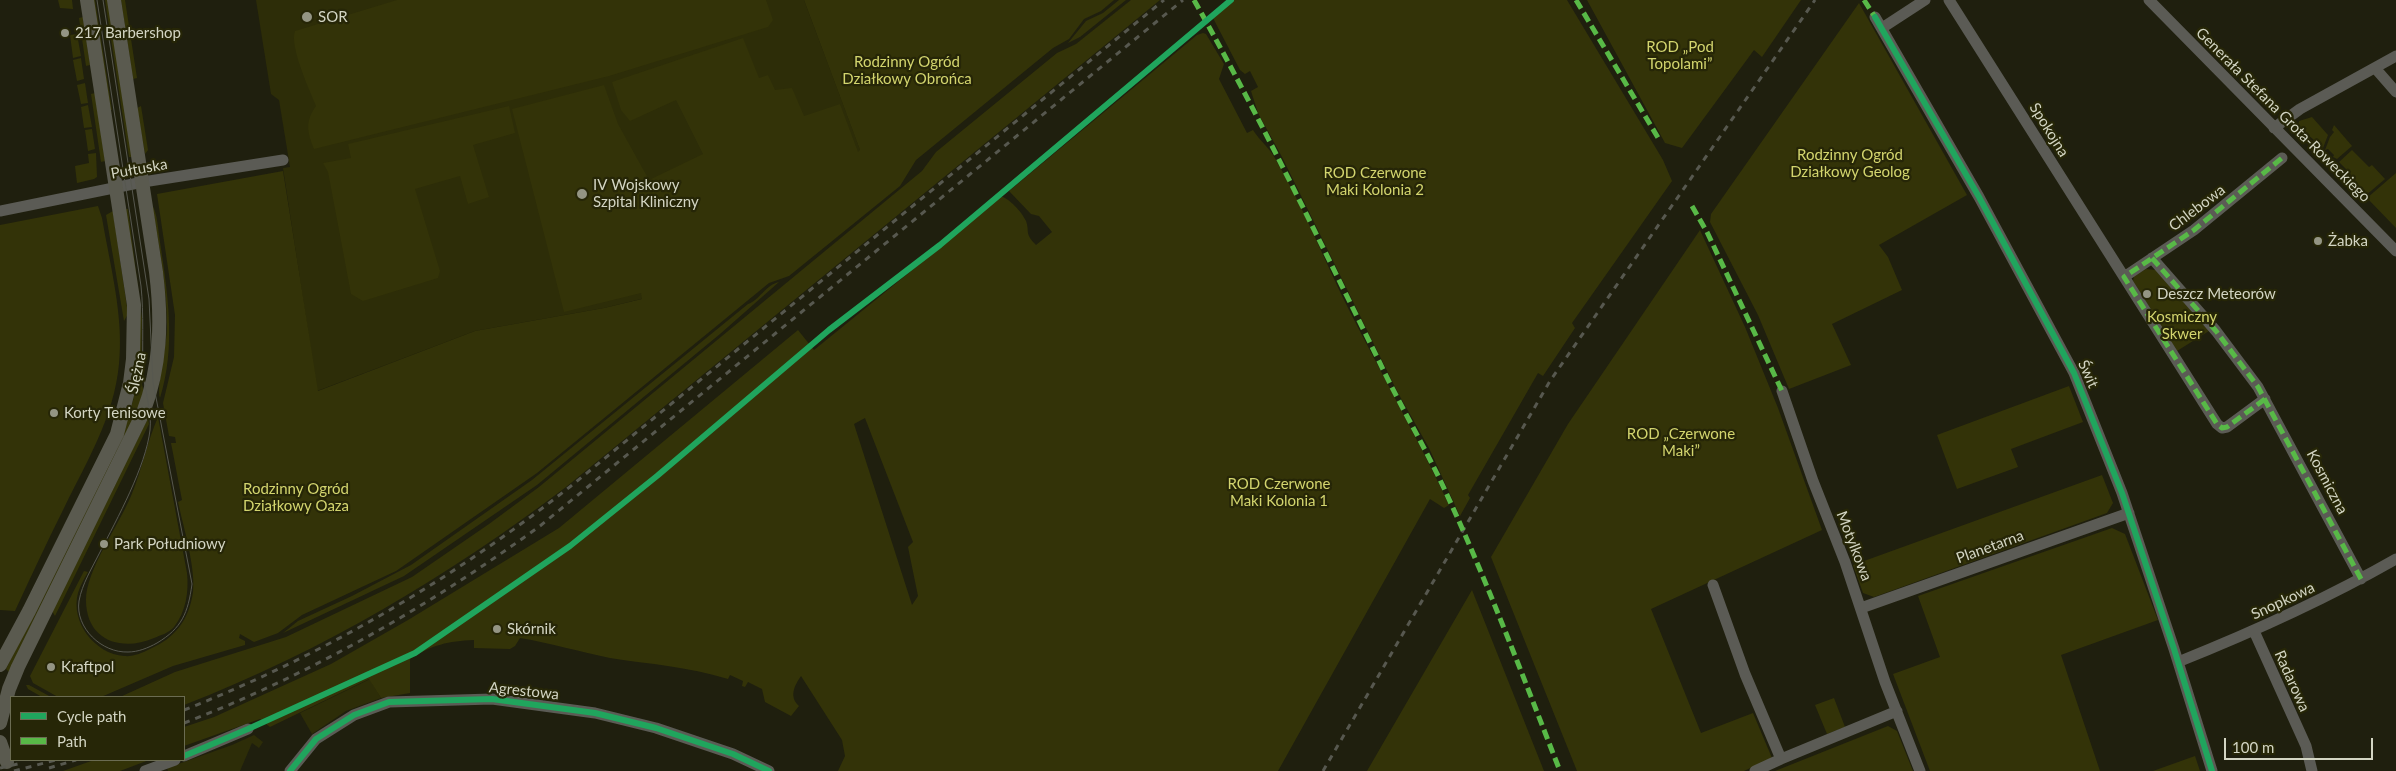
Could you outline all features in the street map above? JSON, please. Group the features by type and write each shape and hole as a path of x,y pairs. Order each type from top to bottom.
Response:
{"main road":[{"name":"Ślężna","path":"0,665 5,650 116,434 130,383 135,328 134,305 87,0"},
{"name":"Ślężna","path":"0,723 9,689 18,667 125,452 150,393 158,356 160,312 143,182 114,0"},
{"path":"0,742 7,762"}],"street":[{"path":"1882,28 1925,0"},
{"name":"Spokojna","path":"1949,0 2124,276"},
{"name":"Generała Stefana Grota-Roweckiego","path":"2149,0 2396,251"},
{"name":"Świt","path":"1875,17 1979,197 2074,373 2129,513 2212,771"},
{"path":"2274,128 2300,109 2396,56"},
{"path":"2375,68 2396,92"},
{"name":"Chlebowa","path":"2124,276 2194,230 2282,158"},
{"name":"Pułtuska","path":"0,211 143,182 283,160"},
{"name":"Kosmiczna","path":"2152,258 2216,331 2265,400 2361,579"},
{"path":"2124,276 2217,424 2222,428 2227,427 2265,400"},
{"name":"Motylkowa","path":"1782,391 1812,480 1861,608 1885,682 1920,771"},
{"name":"Planetarna","path":"1861,608 2129,513"},
{"name":"Snopkowa","path":"2178,662 2254,631 2361,579 2396,559"},
{"path":"1712,586 1745,674 1781,759"},
{"name":"Radarowa","path":"2254,631 2306,746 2312,771"},
{"name":"Agrestowa","path":"290,771 316,739 354,715 389,702 492,699 595,713 656,728 732,754 769,771"},
{"path":"1754,771 1897,711"},
{"path":"185,756 248,729"},
{"path":"145,771 171,761"}],"shaded area":[{"name":"IV Wojskowy Szpital Kliniczny","path":"256,0 804,0 879,200 807,259 604,308 475,331 317,391 283,168 290,167 279,100 271,94"},
{"path":"370,679 381,698 346,711 312,734 300,713"},
{"path":"254,735 263,742 259,748 252,743 240,771 168,771 167,768 232,745"}],"green space":[{"path":"58,0 72,0 73,9 60,8"},
{"path":"92,0 95,0 112,110 109,110"},
{"path":"105,0 109,0 134,157 129,157"},
{"path":"121,0 125,0 137,78 133,79"},
{"path":"397,0 766,0 773,20 768,27 609,76 314,149 308,127 312,111 316,106 297,57 294,38 295,31"},
{"path":"804,0 1114,0 1101,11 1084,19 1069,39 1053,48 916,160 900,186 789,276 769,283 537,473 396,571 302,615 278,633 254,642 240,634 239,638 245,641 245,645 173,666 103,696 56,696 33,683 30,676 84,571 88,572 79,590 76,604 81,625 95,643 113,654 134,655 159,645 174,634 184,619 191,602 193,571 178,502 182,500 171,443 176,443 175,437 169,436 163,403 174,357 175,315 157,194 283,171 318,391 475,331 604,308 642,299 641,293 564,312 512,109 604,85 618,124 649,180 703,154 676,100 630,121 621,110 612,82 743,38 759,78 768,75 775,90 792,88 804,116 840,104 858,152 860,150"},
{"path":"1119,0 1126,0 1080,37 1068,43 1086,21 1103,13"},
{"path":"1131,0 1160,0 566,487 476,551 382,610 335,636 286,661 185,705 185,696 122,696 175,672 286,637 412,577 539,487 922,171 936,152 1057,53 1076,44"},
{"name":"ROD Czerwone Maki Kolonia 2","path":"1234,0 1567,0 1663,160 1672,181 1572,323 1575,328 1543,376 1538,373 1468,495 1470,498 1460,516 1429,448 1398,393 1282,157 1258,113 1251,91 1258,87 1250,71 1245,74 1240,70 1213,18"},
{"name":"ROD „Pod Topolami”","path":"1587,0 1801,0 1762,57 1754,50 1682,148 1665,143"},
{"name":"Rodzinny Ogród Działkowy Geolog","path":"1859,3 1967,195 1879,245 1888,257 1902,290 1832,324 1851,365 1789,389 1758,315 1710,222 1711,214"},
{"path":"83,17 90,65 86,66 79,18"},
{"path":"77,34 81,56 73,58 70,35"},
{"name":"ROD Czerwone Maki Kolonia 1","path":"1206,34 1224,64 1219,79 1247,133 1253,130 1274,156 1286,178 1349,310 1449,505 1444,508 1430,499 1278,771 838,771 845,756 842,740 801,676 796,684 793,695 799,706 791,716 765,702 762,689 748,682 745,687 742,686 743,681 730,675 728,679 684,669 610,658 520,638 515,646 510,649 474,648 474,640 456,641 426,650 410,659 410,693 381,698 369,679 270,727 260,719 185,746 185,727 214,717 331,664 408,620 559,528 798,330 814,350 1000,196 1011,202 1022,214 1026,221 1029,235 1036,245 1052,232 1039,216 1031,214 1009,191 1197,35","holes":["865,418 913,542 908,547 918,596 912,605 854,424"]},
{"path":"81,58 84,79 77,81 73,60"},
{"path":"85,83 88,103 81,104 77,85"},
{"path":"95,93 105,161 101,162 91,94"},
{"path":"88,105 92,127 84,128 81,107"},
{"path":"141,106 148,150 145,154 137,108"},
{"path":"509,106 515,133 473,145 489,197 468,204 460,176 415,189 440,271 438,278 363,301 351,294 328,172 323,163 351,158 348,144"},
{"path":"2312,117 2328,135 2323,148 2298,126 2299,121"},
{"path":"2334,125 2352,146 2337,159 2333,157 2334,155 2328,149 2325,150 2334,132 2332,130"},
{"path":"92,129 95,149 88,151 85,130"},
{"path":"2352,150 2369,167 2372,165 2385,179 2365,196 2349,172 2339,162"},
{"path":"96,153 97,177 77,183 75,166 89,163 88,154"},
{"path":"2396,173 2396,228 2367,198"},
{"path":"152,205 158,223 169,321 168,360 160,398 159,384 167,335 167,312"},
{"name":"Korty Tenisowe","path":"98,206 112,272 120,328 119,364 112,402 90,456 15,611 0,610 0,225"},
{"path":"124,209 128,209 142,319 141,380 144,393 134,420 10,673 6,669 113,454 133,401 139,360 140,322"},
{"path":"113,211 128,314 124,321 106,215"},
{"name":"ROD „Czerwone Maki”","path":"1700,230 1745,327 1778,408 1822,530 1651,609 1701,733 1753,713 1772,758 1744,771 1577,771 1491,557 1568,424"},
{"name":"Kosmiczny Skwer","path":"2146,269 2156,270 2209,331 2177,351 2133,281 2134,276"},
{"path":"779,282 720,334 537,485 404,576 283,633 298,621 352,596 411,565 532,480 770,286"},
{"path":"2069,386 2083,422 2011,449 2018,467 1957,489 1937,435"},
{"path":"158,417 187,573 186,601 178,621 170,631 142,642 118,643 108,640 99,634 92,625 86,600 87,588 97,562 131,496"},
{"path":"148,418 149,424 55,616 52,611"},
{"path":"2102,475 2113,503 2107,513 1874,597 1863,593 1853,565"},
{"path":"2112,528 2125,534 2158,620 2061,655 2100,771 1930,771 1893,674 1940,657 1918,596"},
{"path":"1472,590 1544,771 1367,771"},
{"path":"26,685 49,696 40,696 28,689"},
{"path":"1834,698 1845,727 1827,734 1815,705"},
{"path":"1888,726 1897,731 1913,771 1775,771"},
{"path":"2195,756 2200,771 2153,771"},
{"path":"91,761 146,761 120,771 63,771"}],"tram line":[{"path":"97,0 141,286 143,373 149,409 150,430 137,476 85,582 80,595 79,611 81,620 92,637 109,648 128,652 150,647 172,632 186,611 192,584 153,382 149,299 103,0"}],"railway":[{"path":"185,710 287,665 386,612 434,583 526,520 571,486 1164,0"},
{"path":"185,723 278,683 368,636 456,584 540,526 1183,0"},
{"path":"1323,771 1550,381 1815,0"},
{"path":"14,771 52,761"},
{"path":"49,768 73,761"},
{"path":"0,768 22,763"}],"marked path":[{"path":"1194,0 1265,133 1440,480 1492,599 1560,771"},
{"path":"1576,0 1660,141"},
{"path":"1864,0 1875,17"},
{"path":"2265,399 2227,427 2222,428 2217,424 2124,277 2194,230 2282,158"},
{"path":"1692,206 1707,232 1782,391"},
{"path":"2152,258 2216,331 2258,387 2361,579"}],"cycle path":[{"path":"185,756 415,653 570,546 657,476 829,330 940,245 1231,0"},
{"path":"1875,17 1979,197 2074,373 2122,493 2212,771"},
{"path":"290,771 316,739 354,715 389,702 492,699 595,713 656,728 733,754 769,771"}],"place":[{"name":"SOR","path":"307,17"},
{"name":"217 Barbershop","path":"65,33"},
{"name":"IV Wojskowy Szpital Kliniczny","path":"582,194"},
{"name":"Żabka","path":"2318,241"},
{"name":"Deszcz Meteorów","path":"2147,294"},
{"name":"Korty Tenisowe","path":"54,413"},
{"name":"Park Południowy","path":"104,544"},
{"name":"Skórnik","path":"497,629"},
{"name":"Kraftpol","path":"51,667"}],"park label":[{"name":"Rodzinny Ogród Działkowy Obrońca","path":"907,70"},
{"name":"Rodzinny Ogród Działkowy Oaza","path":"296,498"}]}
